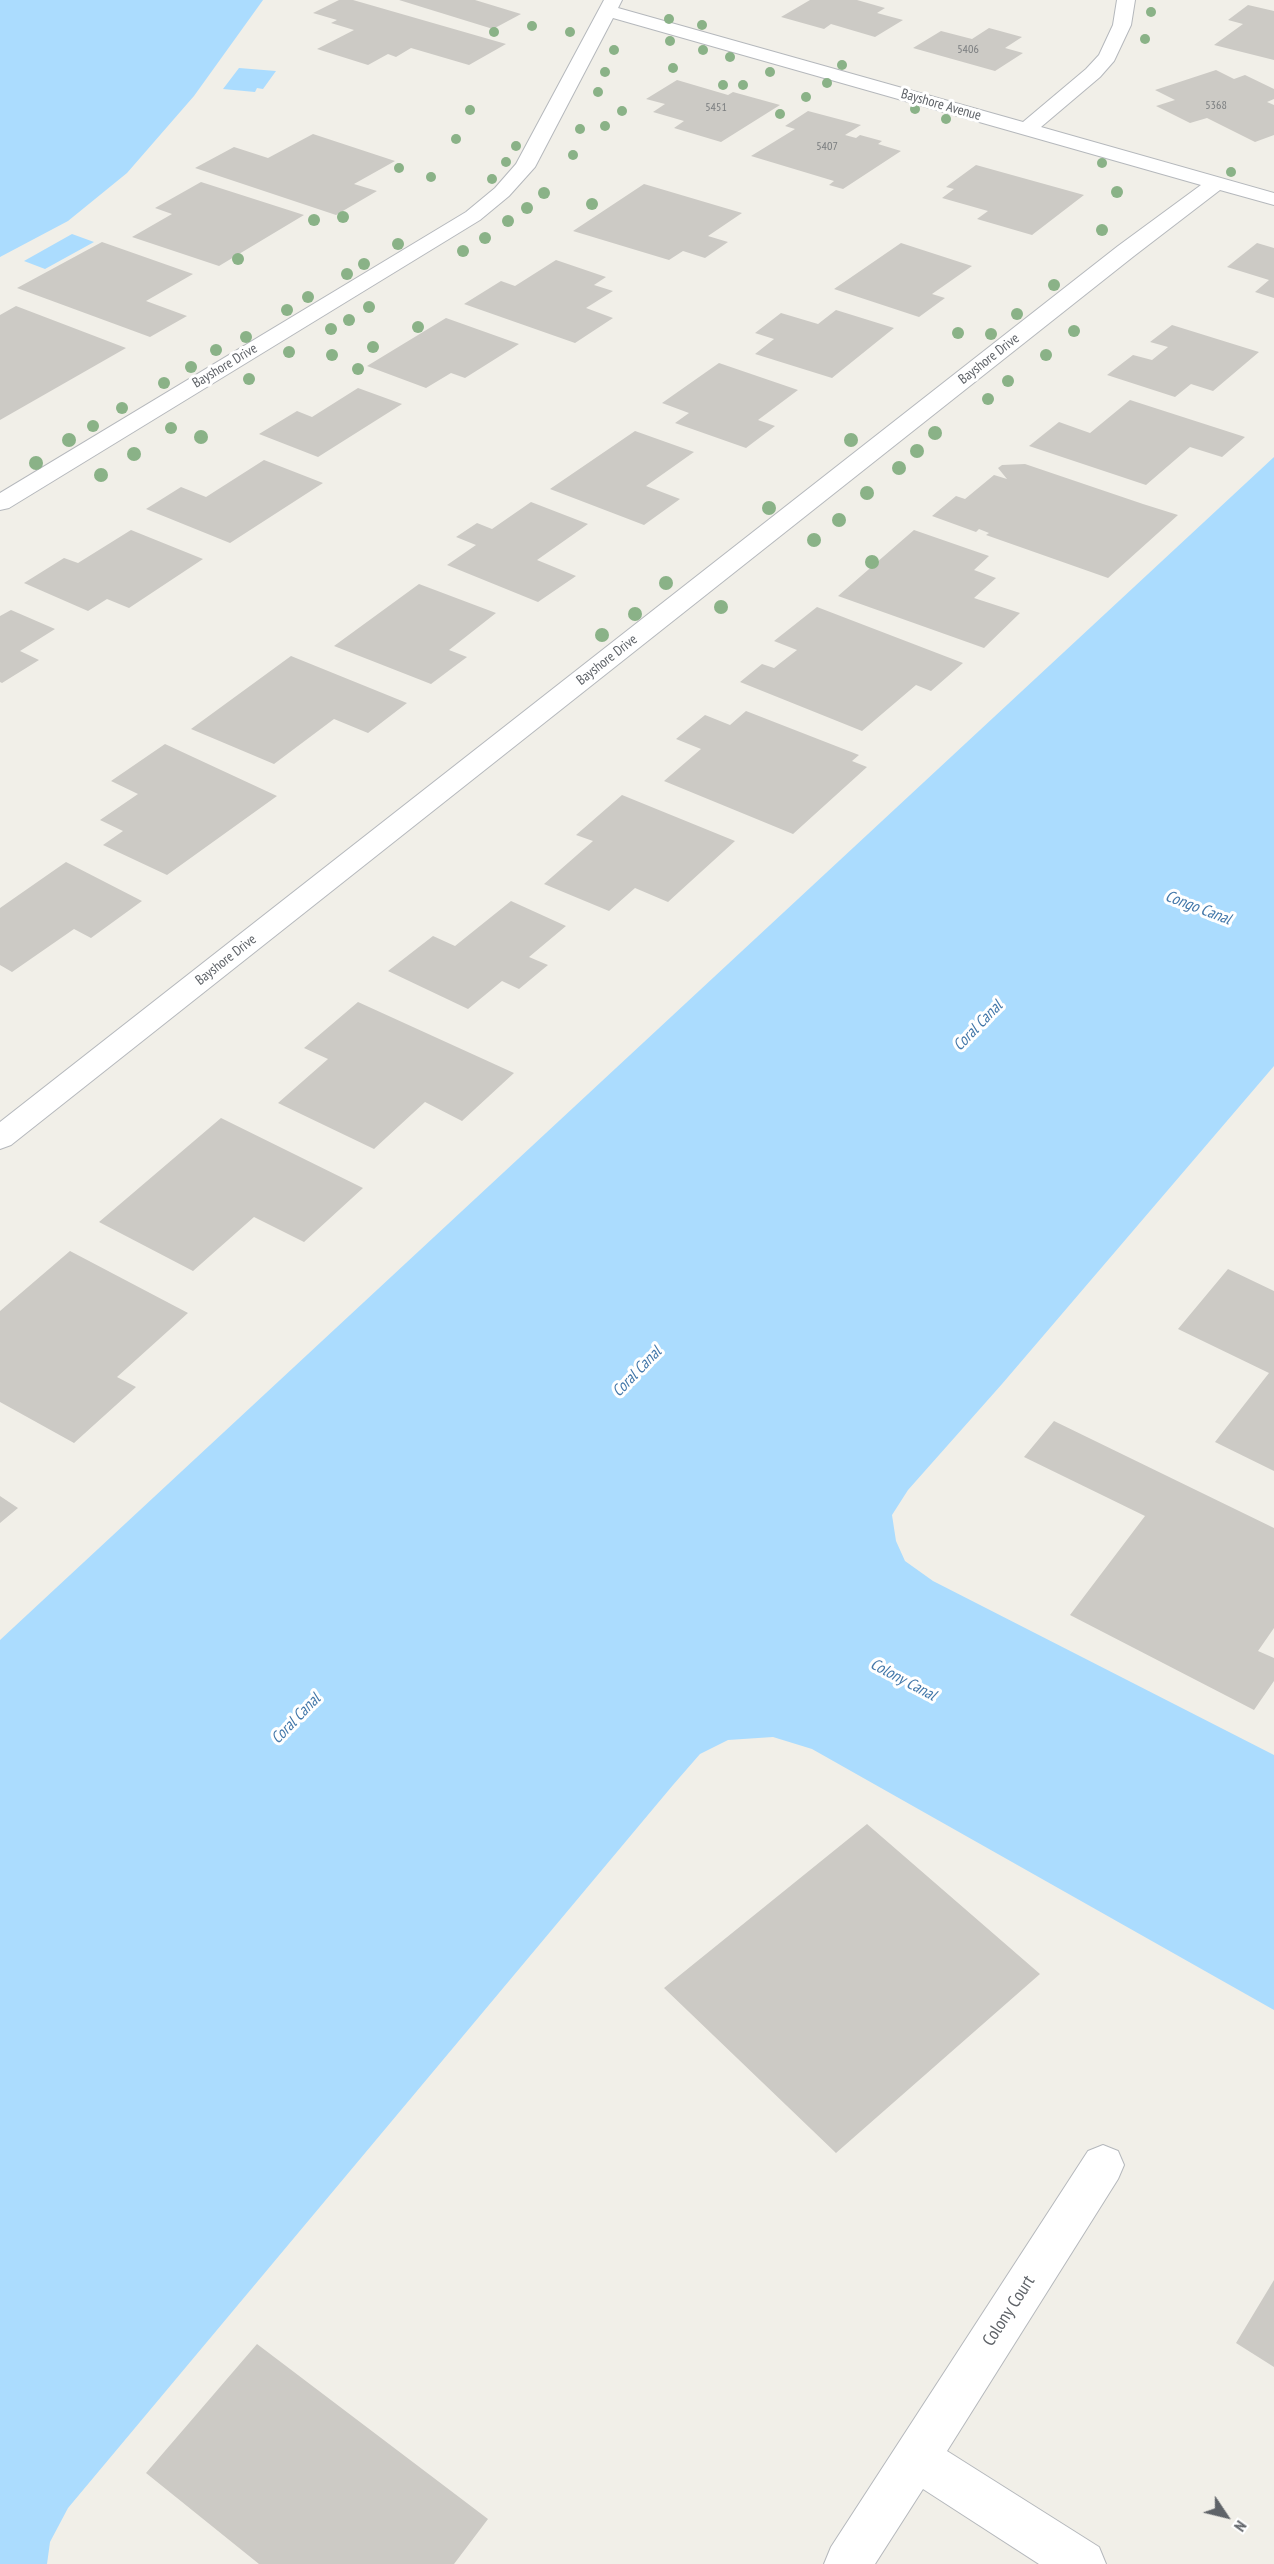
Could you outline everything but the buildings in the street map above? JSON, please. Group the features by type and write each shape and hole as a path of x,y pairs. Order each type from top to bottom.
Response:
{"street":[{"path":"1027,129 1093,73 1107,57 1122,25 1126,0"},
{"name":"Bayshore Avenue","path":"610,6 1274,199"},
{"name":"Bayshore Drive","path":"0,502 480,210 502,192 525,167 610,6"},
{"name":"Bayshore Drive","path":"0,1138 1117,258 1216,183"},
{"name":"Colony Court","path":"848,2564 1103,2164"},
{"path":"916,2458 1082,2564"}],"water":[{"path":"0,0 263,0 194,96 127,173 68,221 0,257"},
{"path":"239,68 276,71 263,89 257,88 255,92 223,89"},
{"path":"72,234 94,242 45,269 24,261"},
{"path":"1274,457 1274,1066 1002,1384 908,1490 892,1515 896,1541 905,1561 933,1581 1274,1755 1274,2010 812,1749 773,1737 728,1740 700,1754 673,1785 68,2508 50,2542 47,2564 0,2564 0,1640"}],"water label":[{"name":"Congo Canal","path":"1198,908"},
{"name":"Coral Canal","path":"978,1026"},
{"name":"Coral Canal","path":"637,1372"},
{"name":"Colony Canal","path":"903,1680"},
{"name":"Coral Canal","path":"296,1719"}]}
